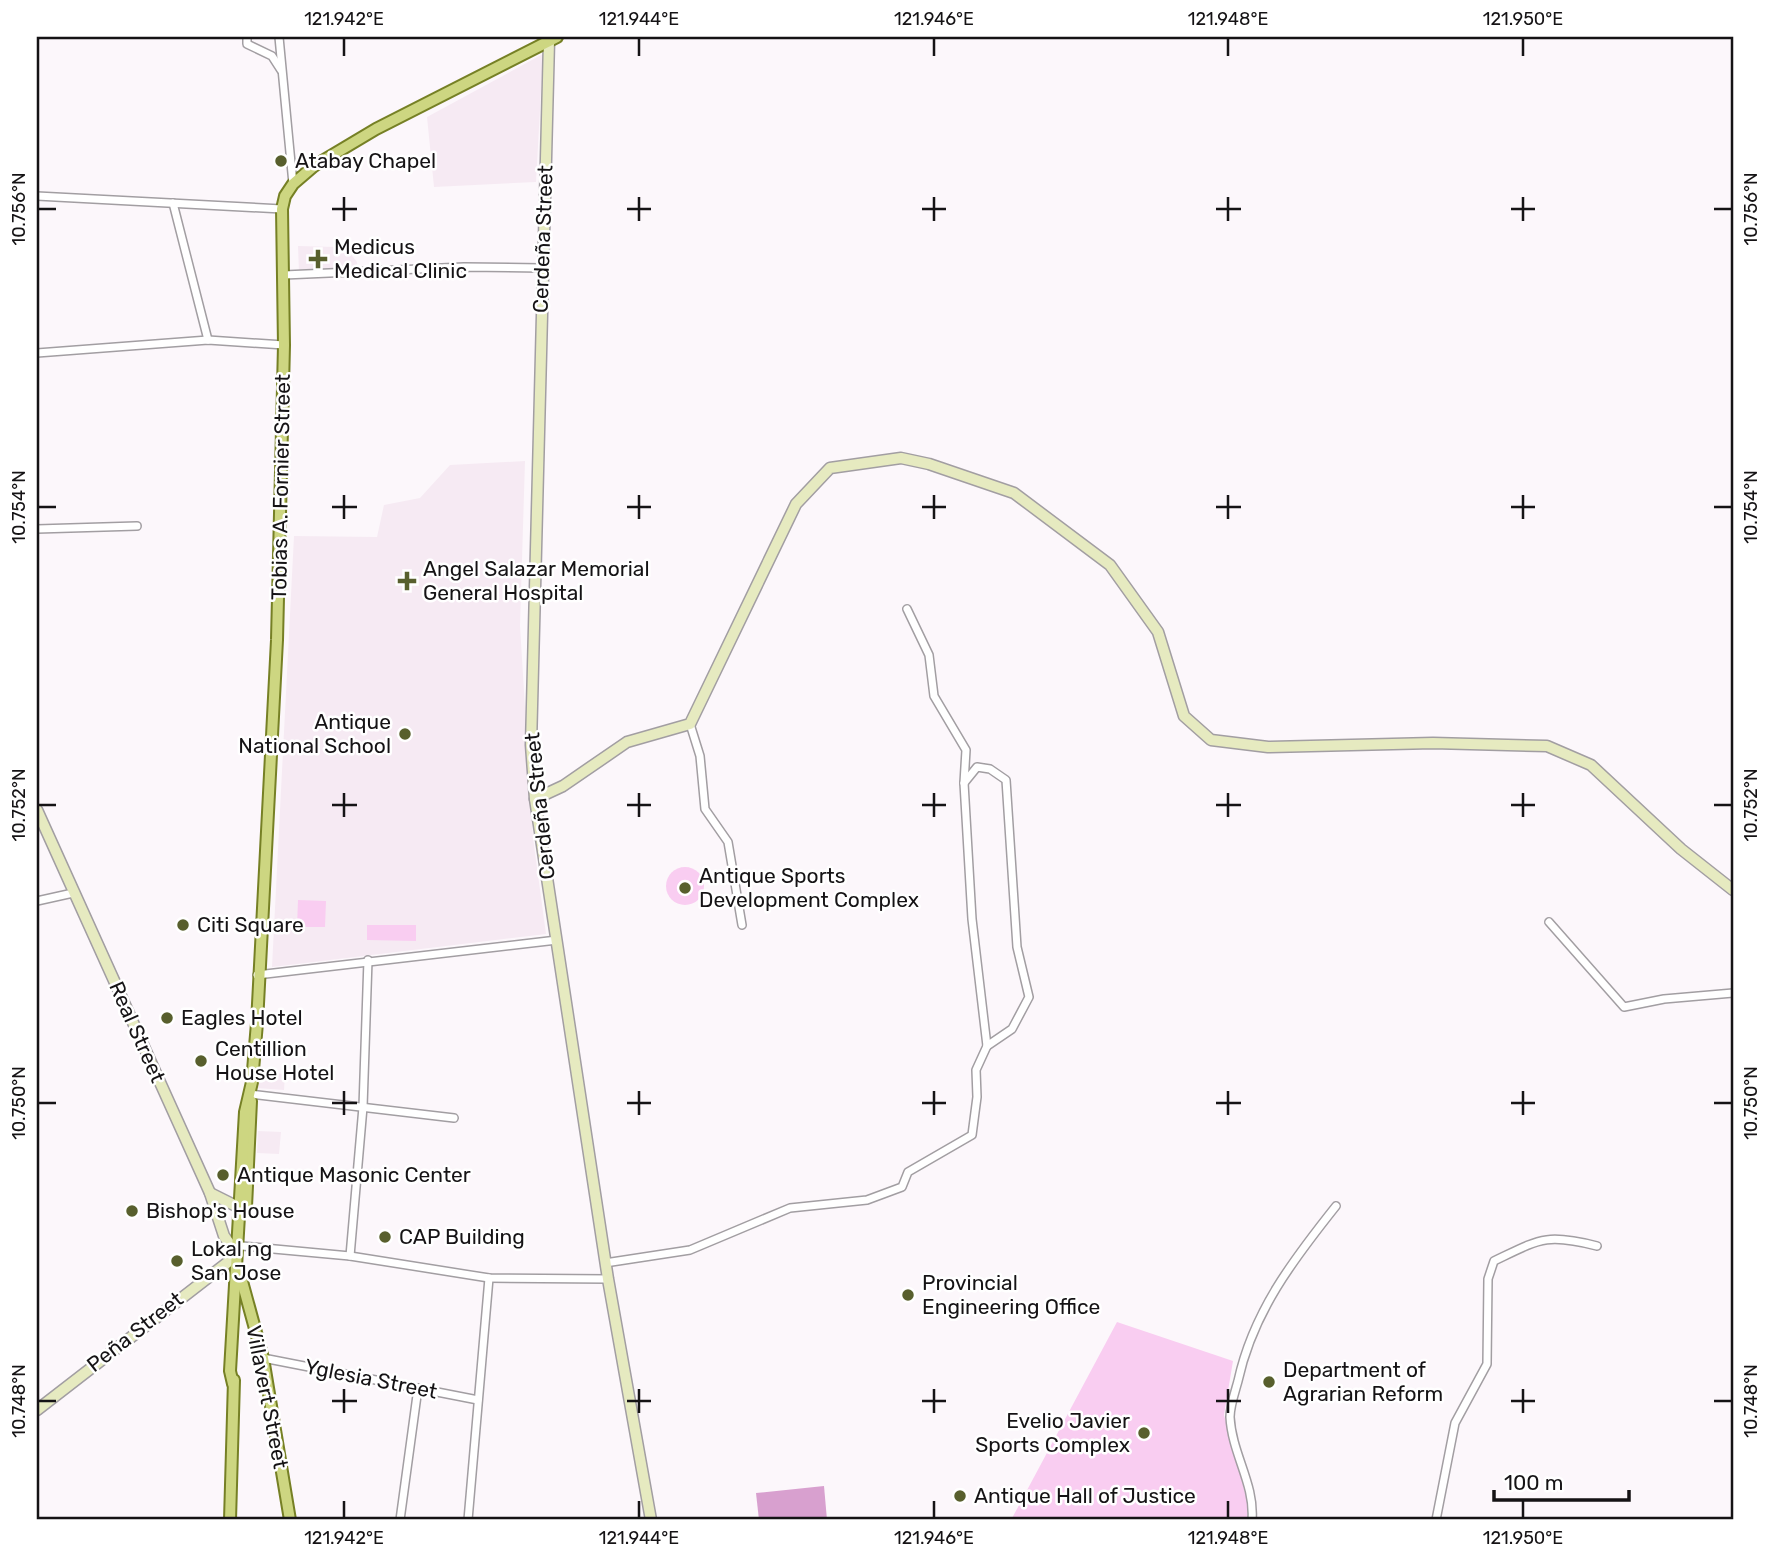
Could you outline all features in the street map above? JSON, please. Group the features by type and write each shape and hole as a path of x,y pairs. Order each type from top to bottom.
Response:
{"main road":[{"name":"Tobias A. Fornier Street","path":"233,1384 230,1371 238,1251 253,1109 250,1094 277,640 284,345 282,209 293,184 314,166 376,129 552,38"},
{"name":"Cerdeña Street","path":"552,38 541,268 531,745 535,799 605,1263 651,1520"},
{"path":"535,799 563,786 627,743 690,724 796,504 830,468 901,458 929,464 1014,493 1110,565 1158,632 1184,716 1211,740 1268,747 1433,743 1546,746 1591,765 1681,849 1733,890"},
{"name":"Real Street","path":"37,810 210,1193 224,1236 238,1251"},
{"path":"210,1193 242,1209"},
{"name":"Tobias A. Fornier Street","path":"230,1520 233,1384 240,1274 238,1251"},
{"name":"Peña Street","path":"37,1410 238,1251"},
{"name":"Villavert Street","path":"240,1274 263,1358 290,1520"}],"street":[{"path":"247,37 247,44 272,56 283,73"},
{"path":"279,37 293,184"},
{"path":"37,197 282,209"},
{"path":"173,203 208,340"},
{"path":"284,275 464,267 541,268"},
{"path":"37,353 208,340 284,345"},
{"path":"37,529 137,526"},
{"path":"907,608 929,656 934,696 966,750 964,783 972,919 987,1046"},
{"path":"690,724 700,756 705,809 728,842 742,925"},
{"path":"605,1263 690,1250 790,1208 867,1200 902,1187 908,1172 972,1135 977,1097 976,1070 987,1046 1012,1029 1029,997 1017,947 1006,780 990,769 977,767 964,783"},
{"path":"37,901 74,893"},
{"path":"1549,922 1625,1007 1664,999 1733,993"},
{"path":"257,975 557,940"},
{"path":"350,1256 363,1107 368,960"},
{"path":"250,1094 454,1118"},
{"path":"1252,1520 1254,1501 1235,1447 1230,1415 1243,1357 1259,1318 1283,1274 1336,1206"},
{"path":"1436,1520 1455,1423 1487,1364 1488,1279 1494,1261 1542,1238 1563,1237 1597,1246"},
{"path":"238,1251 350,1256 489,1278 608,1279"},
{"path":"468,1520 489,1278"},
{"name":"Yglesia Street","path":"263,1358 478,1400"},
{"path":"400,1520 418,1388"}],"shaded area":[{"path":"543,54 536,182 434,187 427,117"},
{"name":"Medicus Medical Clinic","path":"298,246 336,247 338,258 338,248 340,254 349,252 357,262 358,271 299,272"},
{"name":"Antique National School","path":"525,461 520,626 533,838 546,934 272,967 294,536 377,537 384,505 420,498 450,465"},
{"name":"Antique Sports Development Complex","path":"685,867 698,873 704,886 698,899 685,905 672,899 666,886 672,873"},
{"path":"298,900 326,901 325,927 297,927"},
{"path":"367,925 416,925 416,941 367,940"},
{"path":"259,1072 285,1074 284,1090 257,1088"},
{"path":"258,1131 281,1132 279,1154 257,1153"},
{"name":"Evelio Javier Sports Complex","path":"1117,1322 1233,1361 1224,1415 1248,1504 1247,1520 1011,1520"},
{"path":"824,1486 827,1520 759,1520 756,1493"}],"place":[{"name":"Atabay Chapel","path":"281,161"},
{"name":"Medicus Medical Clinic","path":"318,259"},
{"name":"Angel Salazar Memorial General Hospital","path":"407,581"},
{"name":"Antique National School","path":"405,734"},
{"name":"Antique Sports Development Complex","path":"685,888"},
{"name":"Citi Square","path":"183,925"},
{"name":"Eagles Hotel","path":"167,1018"},
{"name":"Centillion House Hotel","path":"201,1061"},
{"name":"Antique Masonic Center","path":"223,1175"},
{"name":"Bishop's House","path":"132,1211"},
{"name":"CAP Building","path":"385,1237"},
{"name":"Lokal ng San Jose","path":"177,1261"},
{"name":"Provincial Engineering Office","path":"908,1295"},
{"name":"Department of Agrarian Reform","path":"1269,1382"},
{"name":"Evelio Javier Sports Complex","path":"1144,1433"},
{"name":"Antique Hall of Justice","path":"960,1496"}]}
